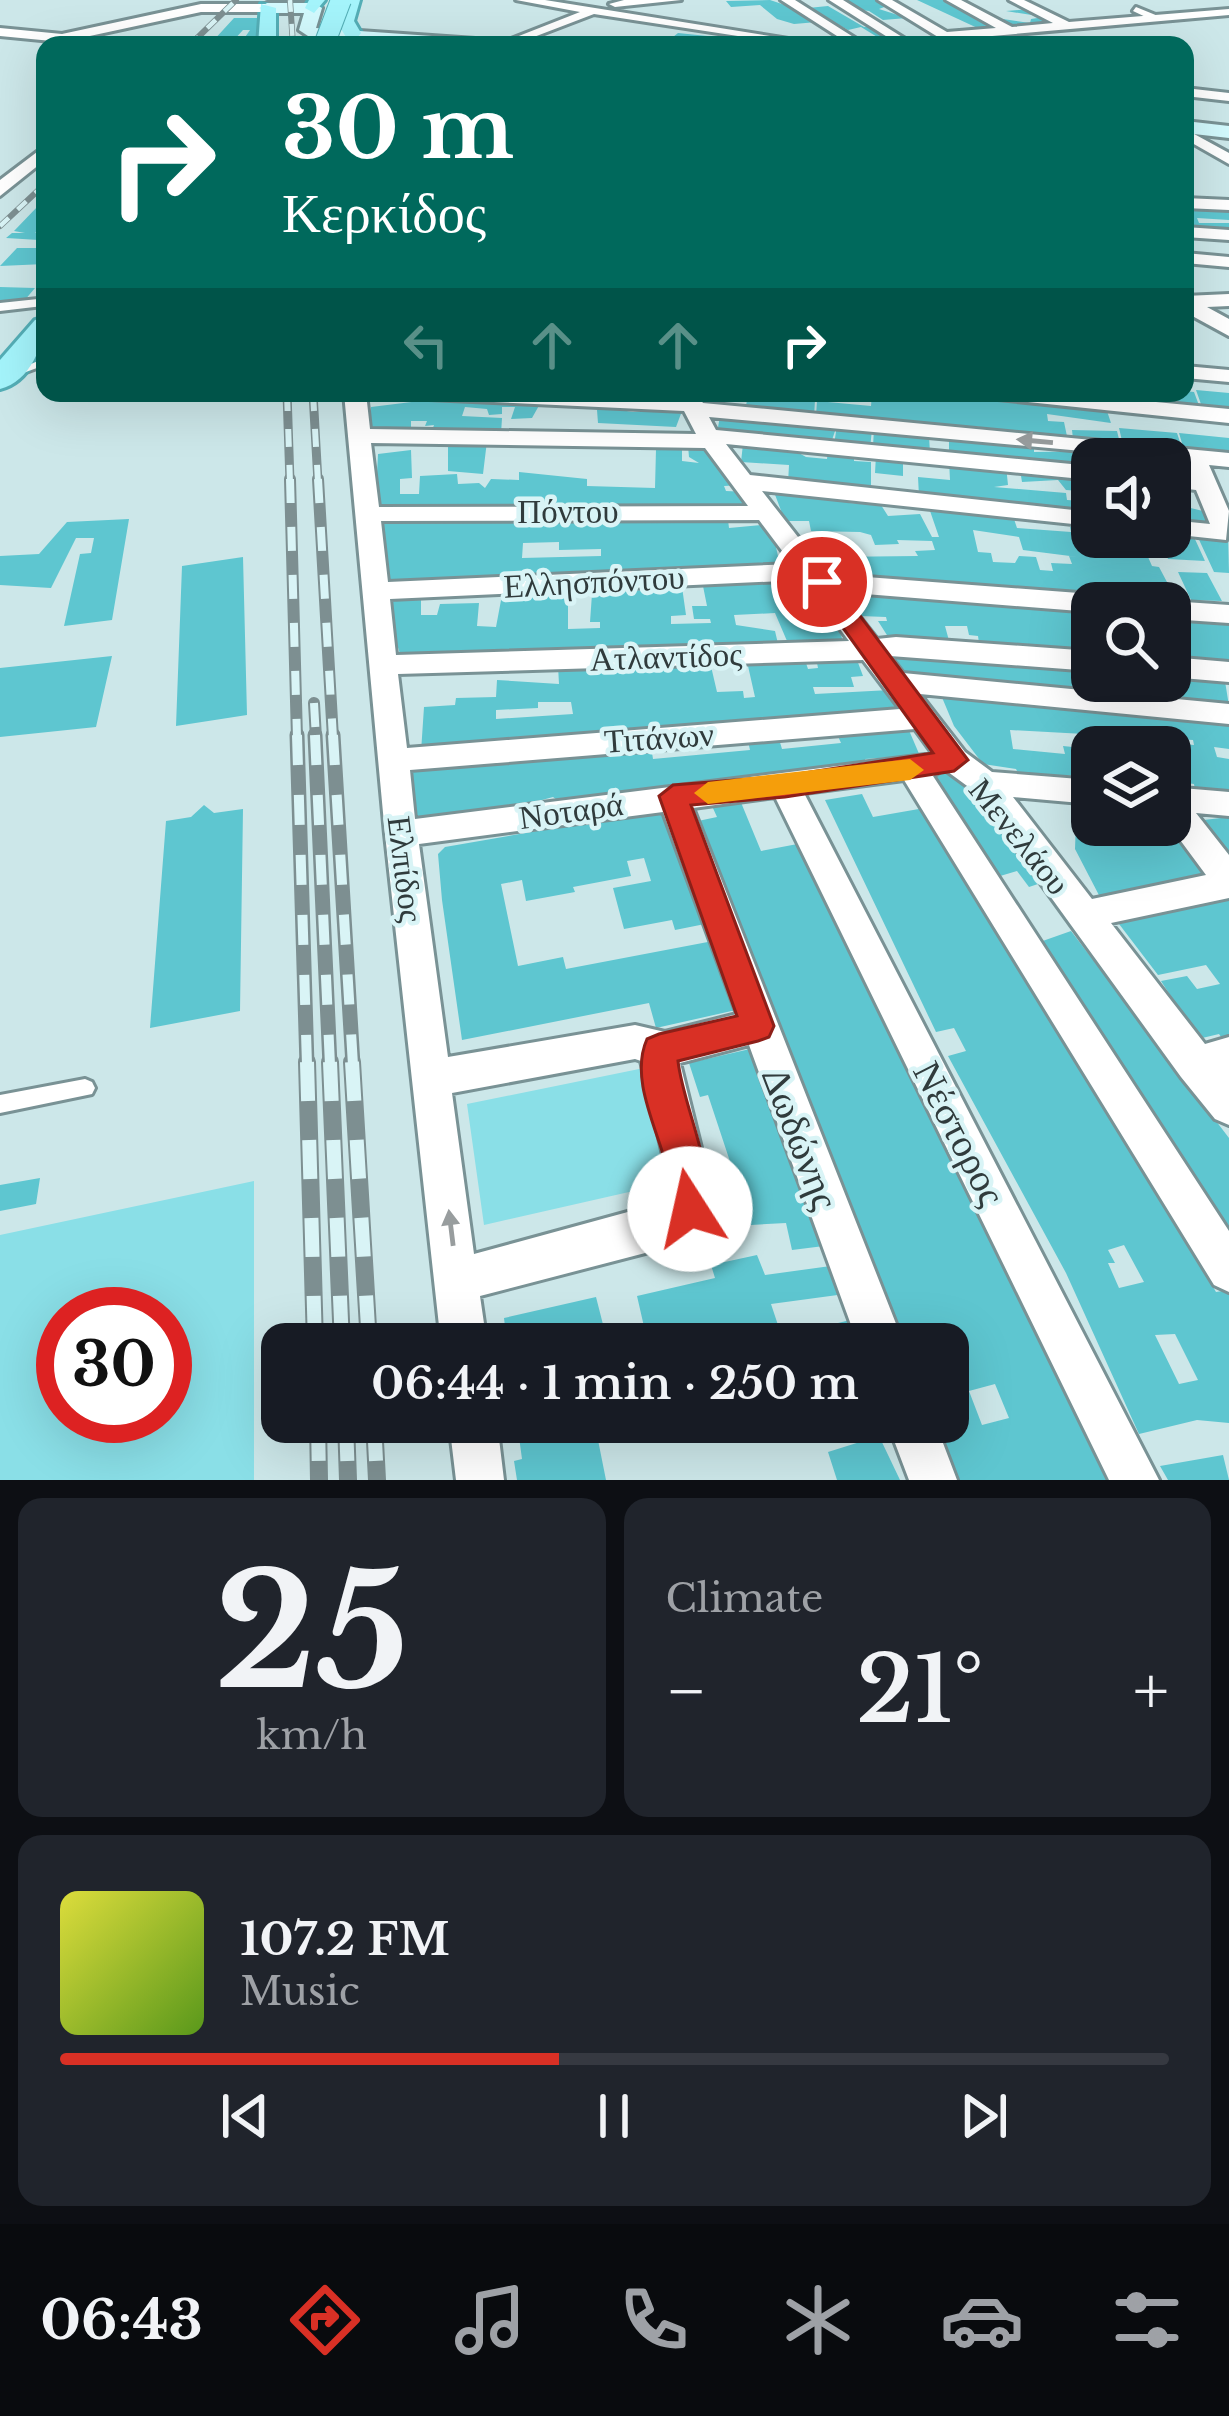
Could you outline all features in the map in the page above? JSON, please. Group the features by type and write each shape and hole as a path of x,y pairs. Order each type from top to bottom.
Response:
{"main road":[{"path":"330,36 341,0"},
{"path":"332,36 345,21 352,0"},
{"path":"264,36 253,5 320,3 328,36"},
{"path":"1194,130 1229,132"},
{"path":"0,348 36,315"},
{"path":"1,380 36,320"}],"street":[{"path":"521,0 569,5 675,0"},
{"path":"787,0 843,36"},
{"path":"835,0 893,36"},
{"path":"884,0 946,36 1155,18 1223,4"},
{"path":"952,0 1011,31"},
{"path":"644,22 646,3"},
{"path":"1021,3 1068,26"},
{"path":"1021,3 1054,3"},
{"path":"1053,18 1223,4"},
{"path":"72,36 181,13 253,5"},
{"path":"569,5 644,22 689,18 750,36"},
{"path":"1136,9 1155,18"},
{"path":"176,32 191,18 181,13"},
{"path":"526,36 589,13"},
{"path":"0,32 41,36"},
{"path":"1194,93 1229,97"},
{"path":"1194,136 1229,159"},
{"path":"0,163 36,157"},
{"path":"0,190 36,159"},
{"path":"1194,203 1229,205"},
{"path":"1194,233 1229,236"},
{"path":"1194,259 1229,262"},
{"path":"1194,302 1229,300"},
{"path":"0,307 36,308"},
{"path":"1194,308 1229,329"},
{"path":"1194,373 1229,376"},
{"name":"Ελπίδος","path":"356,402 401,834 462,1323"},
{"path":"530,402 1229,460"},
{"path":"1088,402 1229,416"},
{"path":"358,436 699,417 1071,470"},
{"name":"Μενελάου","path":"699,417 954,760 985,783 1084,915 1212,1059 1229,1106"},
{"path":"1194,456 1228,533"},
{"path":"746,482 1071,517"},
{"path":"1191,482 1204,484"},
{"name":"Πόντου","path":"367,514 769,513"},
{"path":"1191,529 1228,533"},
{"name":"Ελλησπόντου","path":"374,591 818,576 1071,601"},
{"path":"1191,611 1229,614"},
{"name":"Ατλαντίδος","path":"382,664 896,646 1071,659"},
{"path":"1191,669 1229,672"},
{"path":"897,682 1229,714"},
{"name":"Τιτάνων","path":"393,760 926,718"},
{"name":"Νοταρά","path":"401,834 954,760"},
{"path":"913,769 1229,1270"},
{"path":"985,783 1071,790"},
{"name":"Νέστορος","path":"785,786 1136,1480"},
{"name":"Δωδώνης","path":"673,796 872,1323"},
{"path":"1191,802 1229,804"},
{"path":"1084,915 1229,882 1191,830"},
{"path":"433,1078 635,1042 659,1050 758,1026"},
{"path":"457,1280 649,1231 686,1215 690,1186 663,1094 659,1050"},
{"path":"476,1443 480,1480"},
{"path":"919,1443 933,1480"}],"lane":[{"path":"1,380 36,365"},
{"path":"0,1103 86,1088"}],"shaded area":[{"path":"644,1068 673,1182 484,1225 467,1104"},
{"path":"254,1181 254,1480 0,1480 0,1235"}],"building":[{"path":"770,0 817,22 794,24 777,19 760,5 731,7 726,1"},
{"path":"846,0 875,0 887,6 879,9 907,18 883,20 854,9"},
{"path":"917,0 943,0 999,29 984,31"},
{"path":"828,6 890,36 876,36 861,27 848,30 808,8"},
{"path":"1029,9 1058,24 1014,28 996,18 1030,23 1044,17 1006,11"},
{"path":"234,18 264,18 265,36 246,36 250,30 243,30 238,36 218,36"},
{"path":"1194,206 1229,209 1229,220 1197,218 1199,223 1229,223 1229,235 1194,233"},
{"path":"36,208 36,240 6,238 25,233 14,231"},
{"path":"17,248 36,248 36,264 0,266"},
{"path":"0,287 35,288 24,301 0,301"},
{"path":"1196,390 1229,393 1229,409 1202,407"},
{"path":"1194,392 1200,408 1135,402 1194,402"},
{"path":"412,402 541,402 532,418 511,419 515,407 502,407 502,414 489,415 487,409 465,407 462,416 502,418 501,434 431,433 434,425 425,426 427,421 411,421 411,430 368,431 371,407"},
{"path":"747,402 815,402 814,417 745,411"},
{"path":"817,402 871,406 871,402 1055,402 1107,411 1111,423 1047,414 1048,421 1064,422 1068,441 974,426 975,434 845,415 816,416"},
{"path":"601,407 682,411 676,427 598,423"},
{"path":"720,416 799,426 800,420 872,429 870,449 834,445 837,425 830,446 717,433"},
{"path":"874,428 883,429 882,434 929,436 930,453 873,447"},
{"path":"1119,428 1177,433 1179,438 1121,438"},
{"path":"1072,430 1117,431 1119,438 1073,438"},
{"path":"1179,433 1229,438 1229,455 1191,451 1191,438 1180,438"},
{"path":"949,437 1034,448 1034,452 1071,451 1071,465 949,455"},
{"path":"472,439 487,441 483,474 448,471 448,445 469,445"},
{"path":"743,444 790,448 806,457 827,459 828,449 854,452 854,461 871,462 871,490 788,483 789,465 741,462"},
{"path":"688,446 713,448 741,485 724,486 726,491 748,492 756,510 592,510 529,504 530,498 520,498 517,505 375,511 378,454 411,450 412,478 400,479 400,494 419,494 420,476 457,474 458,484 479,483 485,488 491,479 519,480 519,472 587,479 587,486 655,488 656,449 682,450 682,461 699,463 689,457"},
{"path":"876,455 903,458 903,476 875,473"},
{"path":"949,460 1006,466 1008,485 994,487 1066,493 1071,510 919,496 918,477 950,480"},
{"path":"1020,470 1071,477 1071,490 1058,480 1022,482"},
{"path":"774,492 849,498 849,503 881,505 888,516 920,514 932,537 939,537 929,508 1013,516 1017,528 1071,532 1071,556 1023,550 1019,537 973,530 978,552 991,553 993,562 1036,557 1040,570 1053,571 1051,563 1072,564 1069,556 1071,558 1148,558 1167,582 1071,582 1071,596 1044,594 1044,588 839,583 830,557 918,556 915,551 935,550 932,541 875,545 871,535 860,532 811,531 809,521 785,521"},
{"path":"1191,508 1203,511 1209,527 1191,525"},
{"path":"708,516 708,521 728,520 729,528 771,524 781,570 542,574 542,580 476,582 477,577 383,583 383,520","holes":["559,542 559,550 601,549 601,556 522,558 523,543"]},
{"path":"129,519 112,620 64,626 80,554 91,553 94,538 76,538 51,588 0,585 0,556 39,554 67,522"},
{"path":"1195,531 1228,534 1229,573 1214,572"},
{"path":"1191,537 1205,561 1168,559 1191,558"},
{"path":"243,557 247,715 176,726 182,566"},
{"path":"1178,572 1207,573 1222,601 1191,600 1191,582 1183,582"},
{"path":"810,582 824,621 836,621 843,641 790,648 775,613 734,615 736,625 775,631 779,648 401,657 384,602 421,599 421,615 437,615 440,604 479,603 477,626 496,627 502,595 568,592 568,629 600,628 600,622 590,622 592,594 682,587 686,615 671,616 671,624 711,623 710,619 694,619 692,606 707,606 703,586"},
{"path":"844,591 1071,607 1071,656 980,650 978,636 969,635 967,626 945,626 951,648 892,643 878,621 887,621 886,617 860,616"},
{"path":"1191,616 1197,623 1229,622 1229,669 1191,666"},
{"path":"890,650 1071,663 1071,692 907,677"},
{"path":"112,656 96,727 0,737 0,668"},
{"path":"857,660 863,676 851,677 854,687 813,687 815,694 890,690 898,714 687,725 421,752 424,707 455,705 456,698 496,697 497,680 559,684 558,666 710,662 717,692 743,691 744,698 755,697 748,666 806,663 808,669 818,668 817,663","holes":["571,702 573,714 496,719 496,710"]},
{"path":"1191,673 1224,675 1229,706 1185,702 1191,702"},
{"path":"941,695 1229,723 1229,749 1214,747 1217,757 1229,759 1229,790 1195,790 1191,784 1191,726 1071,726 1071,733 1010,730 1013,749 1065,754 1063,746 1071,747 1071,776 1019,775 1016,769 983,764 954,726"},
{"path":"908,728 923,763 897,765 893,757 865,759 870,773 575,802 575,797 560,802 553,797 531,803 531,807 414,822 409,765 650,740 653,759 750,750 748,741 779,739 782,749 841,743 837,734"},
{"path":"958,770 1050,880 1029,887 1017,871 990,879 931,774"},
{"path":"862,794 873,817 936,806 1216,1292 1229,1290 1229,1423 1197,1420 1139,1434 1066,1273 948,1056 966,1051 954,1028 936,1032 825,800","holes":["1124,1245 1144,1282 1119,1288 1108,1263 1115,1263 1108,1250","1175,1334 1198,1380 1179,1384 1155,1335"]},
{"path":"664,800 705,924 675,930 672,920 624,929 613,888 651,881 644,858 627,861 631,876 526,901 522,880 501,884 518,966 563,957 566,969 713,941 736,1010 656,1028 649,1003 462,1040 438,854 445,847 571,825 569,816"},
{"path":"740,800 761,851 808,842 1112,1480 953,1480 940,1443 969,1443 969,1391 969,1323 895,1323 766,990 758,992 698,821 717,817 712,806","holes":["995,1384 1009,1418 982,1425 969,1391"]},
{"path":"204,805 214,813 243,809 240,1011 150,1028 166,821 191,817"},
{"path":"1229,817 1229,872 1191,827 1191,822"},
{"path":"1190,846 1222,879 1102,901 1075,849"},
{"path":"1229,890 1226,1044 1219,1034 1198,1039 1161,981 1187,976 1197,989 1220,984 1206,965 1158,975 1116,920"},
{"path":"1071,931 1229,1138 1229,1246 1037,943"},
{"path":"750,1049 824,1246 792,1250 786,1223 751,1225 708,1095 700,1097 689,1063"},
{"path":"40,1178 36,1204 0,1211 0,1185"},
{"path":"757,1255 765,1275 838,1265 845,1294 771,1304 777,1323 643,1323 637,1296 715,1278 711,1265"},
{"path":"596,1297 603,1323 505,1323 504,1318"},
{"path":"520,1443 599,1443 606,1480 517,1480 514,1461 522,1459"},
{"path":"857,1443 882,1443 900,1480 837,1480 828,1452"},
{"path":"1223,1455 1229,1480 1168,1480 1160,1466"}],"railway":[{"path":"199,36 236,0"},
{"path":"290,0 292,36"},
{"path":"0,226 36,192"},
{"path":"287,402 290,482"},
{"path":"314,402 318,482"},
{"path":"290,479 297,738"},
{"path":"318,479 333,738"},
{"path":"314,703 316,738"},
{"path":"297,735 307,1065"},
{"path":"315,735 330,1065"},
{"path":"333,735 353,1065"},
{"path":"307,1062 314,1323"},
{"path":"330,1062 341,1323"},
{"path":"352,1062 368,1323"},
{"path":"318,1443 319,1480"},
{"path":"347,1443 348,1480"},
{"path":"375,1443 377,1480"}],"slow traffic":[{"path":"708,793 910,770"}],"route":[{"path":"690,1209 690,1186 659,1075 659,1050 758,1026 673,796 785,786 954,760 822,582"}]}
